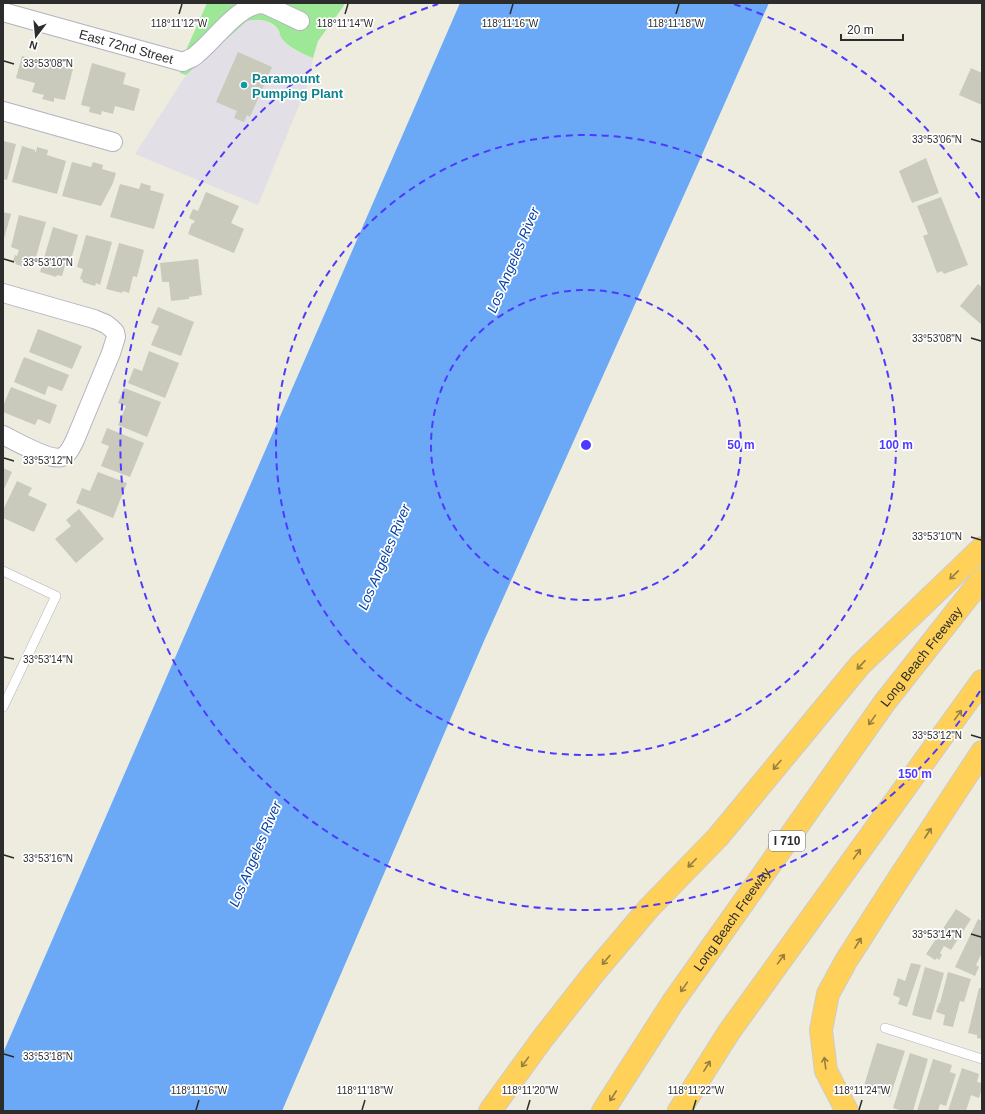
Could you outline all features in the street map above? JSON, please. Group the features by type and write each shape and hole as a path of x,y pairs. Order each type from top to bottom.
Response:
{"highway":[{"path":"490,1111 543,1038 594,974 649,908 718,837 860,665 982,548"},
{"name":"Long Beach Freeway","path":"603,1111 673,1002 885,702 982,579"},
{"path":"679,1111 729,1032 982,681"},
{"path":"847,1111 826,1071 821,1030 828,994 846,961 982,752"}],"street":[{"name":"East 72nd Street","path":"3,12 183,62 197,55 232,20 253,5 264,4 279,6 300,21"},
{"path":"3,111 114,142"},
{"path":"3,293 94,319 106,324 115,332 116,337 115,343 75,440 70,450 62,457 51,457 3,435"}],"lane":[{"path":"3,572 56,596 3,707"},
{"path":"886,1028 982,1059"}],"shaded area":[{"path":"247,21 268,21 278,30 282,39 296,51 313,58 307,86 258,205 135,154 186,75"}],"green space":[{"path":"207,3 345,3 318,41 313,58 286,43 281,38 279,31 273,24 261,20 252,20 247,21 186,75 180,73 187,48"}],"water":[{"name":"Los Angeles River","path":"460,3 769,3 484,641 282,1111 3,1111 3,1053"}],"building":[{"name":"Paramount Pumping Plant","path":"238,52 272,67 250,117 247,115 244,122 234,118 237,111 216,102"},
{"path":"22,56 73,69 65,100 54,98 54,102 42,99 44,95 32,92 35,83 16,78"},
{"path":"92,63 126,73 123,84 140,89 134,111 115,106 113,114 102,111 101,115 89,112 90,107 81,105"},
{"path":"971,68 982,73 982,105 959,95"},
{"path":"3,141 16,144 7,180 3,179"},
{"path":"22,146 35,150 35,152 37,147 48,150 47,155 66,161 57,194 12,182"},
{"path":"926,158 939,193 912,203 899,171"},
{"path":"72,162 91,167 93,162 103,165 102,169 116,173 113,183 101,206 62,196"},
{"path":"141,183 151,186 150,190 164,194 154,229 110,217 120,184 139,189"},
{"path":"206,192 239,206 231,223 244,229 234,253 188,234 192,223 193,224 195,221 189,218 193,209 198,211"},
{"path":"941,197 968,265 944,274 942,271 937,273 923,236 928,234 917,206"},
{"path":"3,212 11,214 3,242"},
{"path":"19,215 46,222 36,257 32,256 28,268 15,264 16,262 13,261 19,250 11,247"},
{"path":"53,227 78,235 71,260 67,259 62,276 57,275 56,277 40,272"},
{"path":"86,235 112,242 100,285 96,283 95,286 82,282 83,280 80,279 83,269 77,267"},
{"path":"119,243 144,250 137,277 133,276 129,293 106,289"},
{"path":"198,259 202,295 189,297 189,299 171,301 169,282 162,282 160,263"},
{"path":"978,284 982,287 982,325 960,306"},
{"path":"158,307 194,322 181,356 151,345 159,326 151,323"},
{"path":"38,329 82,346 72,369 29,352"},
{"path":"149,351 179,363 165,398 128,383 134,368 142,371"},
{"path":"24,357 69,375 62,391 48,386 45,395 14,382"},
{"path":"11,387 57,405 50,424 38,419 35,425 3,412 3,406"},
{"path":"124,388 161,402 147,437 118,425 126,406 118,403"},
{"path":"107,428 144,443 130,477 101,466 109,446 101,443"},
{"path":"3,468 12,472 3,491"},
{"path":"98,472 127,483 113,518 76,503 82,488 90,491"},
{"path":"17,481 32,488 28,495 47,504 34,532 3,518 3,510"},
{"path":"79,509 104,539 76,563 55,539 71,526 66,520"},
{"path":"956,909 971,919 951,950 944,946 940,953 942,955 939,960 937,958 935,960 926,954"},
{"path":"978,919 982,921 982,953 976,965 979,967 975,976 955,967"},
{"path":"911,963 921,965 907,1007 898,1004 900,998 893,995 898,978 905,981"},
{"path":"925,967 944,973 931,1020 912,1015"},
{"path":"948,972 971,979 964,1002 960,1001 953,1027 943,1025 945,1015 936,1012 940,1003"},
{"path":"979,988 982,988 982,1039 977,1038 977,1035 968,1033"},
{"path":"877,1043 905,1051 890,1097 863,1089"},
{"path":"910,1053 928,1059 913,1111 903,1111 893,1108"},
{"path":"933,1059 952,1065 950,1072 956,1074 946,1106 940,1104 938,1111 917,1111"},
{"path":"962,1068 979,1074 977,1082 982,1083 982,1089 979,1098 971,1095 966,1111 948,1111"}],"place":[{"name":"Paramount Pumping Plant","path":"244,85"}]}
